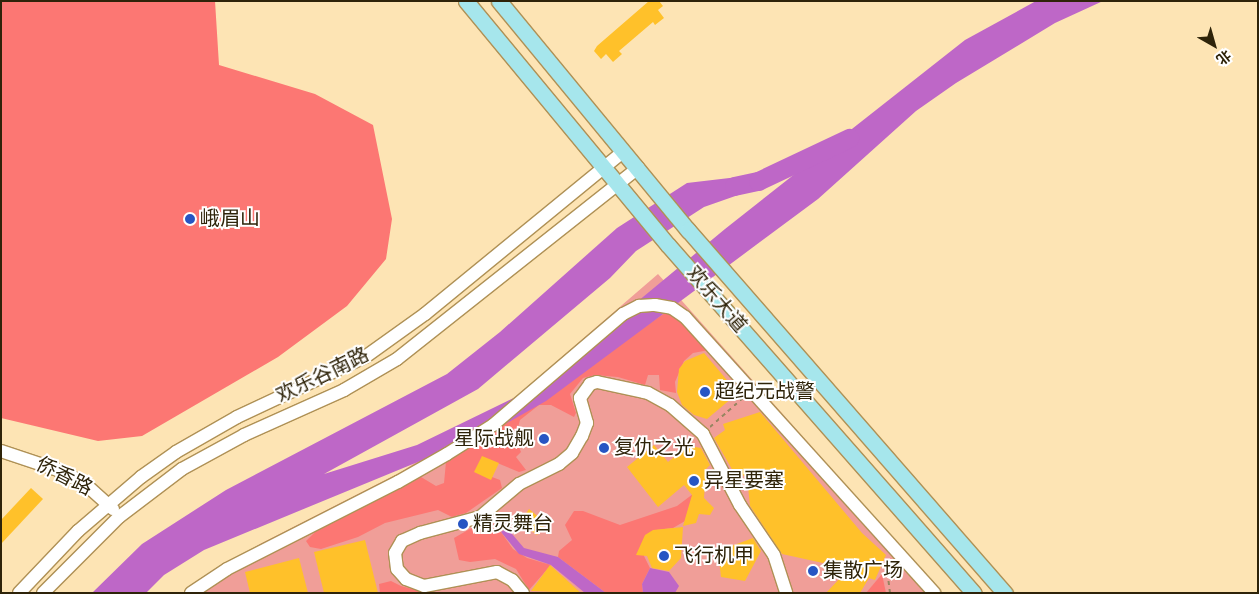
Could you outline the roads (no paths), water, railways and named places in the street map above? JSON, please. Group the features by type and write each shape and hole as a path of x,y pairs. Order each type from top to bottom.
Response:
{"main road":[{"name":"欢乐大道","path":"466,1 602,168 668,245 974,593"},
{"name":"欢乐大道","path":"499,1 688,230 1005,593"},
{"path":"540,92 556,88 560,74"},
{"path":"690,270 688,257 690,251 697,249 710,255"},
{"path":"798,392 815,394 817,378"},
{"path":"932,544 934,528 950,530"}],"street":[{"name":"欢乐谷南路","path":"19,593 108,503 176,452 202,436 374,352 425,314 624,151"},
{"name":"欢乐谷南路","path":"43,593 119,517 209,453 344,390 397,359 638,168"},
{"path":"191,593 227,569 398,482 493,425 623,314 639,306 655,305 672,308 685,317 934,593"},
{"path":"524,593 512,580 497,572 424,586 406,579 397,569 395,553 402,541 420,533 480,517 519,484 559,464 572,453 587,423 580,398 590,384 621,385 648,393 670,405 703,434 740,506 774,555 786,593"},
{"path":"202,436 196,445 197,450 209,453"},
{"name":"侨香路","path":"1,451 58,470 84,483 108,503 119,517"}],"waterway":[{"path":"734,186 758,181 849,138"}],"place":[{"name":"峨眉山","path":"190,219"},
{"name":"超纪元战警","path":"705,392"},
{"name":"星际战舰","path":"544,439"},
{"name":"复仇之光","path":"604,448"},
{"name":"异星要塞","path":"694,481"},
{"name":"精灵舞台","path":"463,524"},
{"name":"飞行机甲","path":"664,556"},
{"name":"集散广场","path":"813,571"}]}
